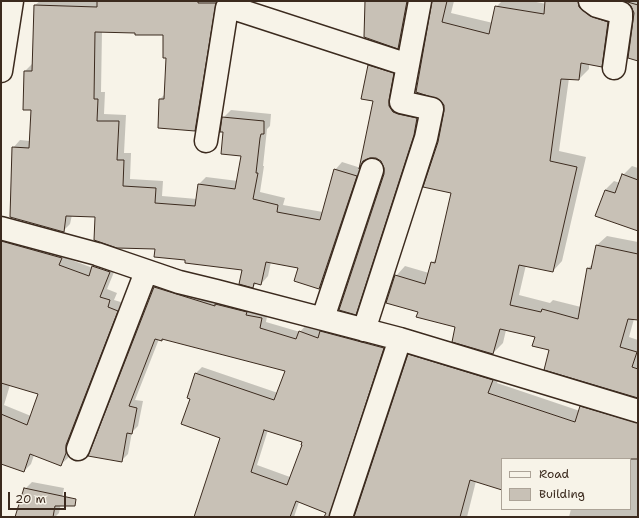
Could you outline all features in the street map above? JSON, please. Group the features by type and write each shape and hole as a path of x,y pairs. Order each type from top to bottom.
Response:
{"street":[{"path":"1,71 12,1"},
{"path":"364,330 426,138 432,109 401,102 420,1"},
{"path":"590,1 596,6 620,12 622,19 614,68"},
{"path":"206,141 227,8 233,8 408,65"},
{"path":"323,318 372,170"},
{"path":"1,228 97,254 178,282 400,339 638,411"},
{"path":"78,449 146,272"},
{"path":"341,517 400,339"}],"building":[{"path":"97,1 198,1 198,3 216,3 195,131 158,128 159,99 164,99 166,58 163,58 163,35 135,35 135,33 95,32 94,99 98,99 97,121 119,121 117,160 124,160 123,186 156,188 155,203 195,206 198,184 235,189 241,156 221,154 223,132 220,132 222,117 264,121 264,134 261,134 260,138 256,173 258,173 253,199 278,205 277,212 320,220 334,169 357,176 319,289 294,281 298,268 266,262 261,285 254,283 253,288 239,284 242,270 185,263 185,260 154,257 155,249 117,248 94,240 95,217 66,216 64,232 10,217 12,147 29,148 31,110 23,110 24,71 32,71 34,5 97,7"},
{"path":"365,1 407,1 398,49 364,37"},
{"path":"432,1 447,1 442,22 489,34 495,6 544,14 545,1 578,1 579,7 590,16 608,22 602,67 581,63 579,80 561,79 550,161 577,167 553,272 519,265 510,305 541,312 542,309 578,319 587,268 591,269 596,245 638,254 638,320 628,319 620,347 637,352 632,367 638,369 638,398 544,370 549,350 532,346 535,337 500,329 493,354 452,342 455,327 416,317 418,312 386,303 395,275 425,284 431,262 435,263 451,193 423,187 438,142 444,111 444,105 440,100 416,92"},
{"path":"624,1 638,5 638,61 628,58 634,13 631,6"},
{"path":"368,65 394,73 389,106 393,112 417,118 414,135 356,315 339,310 384,174 384,168 381,161 376,158 370,158 363,161 359,169 373,101 361,99"},
{"path":"622,174 638,180 638,231 595,216 605,190 615,193"},
{"path":"1,241 62,258 59,265 89,276 92,266 110,272 100,297 110,300 108,307 118,311 66,445 66,453 61,466 30,454 24,472 1,464 1,414 27,425 38,394 1,383"},
{"path":"154,287 215,306 215,304 247,312 246,315 262,318 260,328 296,339 299,331 318,338 320,331 384,348 329,517 324,517 326,513 296,501 290,517 194,517 220,438 181,424 190,399 187,398 195,373 274,400 285,371 162,339 162,341 155,339 129,406 137,408 132,434 127,433 122,462 88,456","holes":["264,430 302,442 287,485 251,472"]},
{"path":"408,354 493,380 488,393 575,422 580,406 638,423 638,459 501,458 501,490 470,480 460,517 354,517"},
{"path":"24,488 76,499 75,506 55,506 53,517 15,517"}]}
